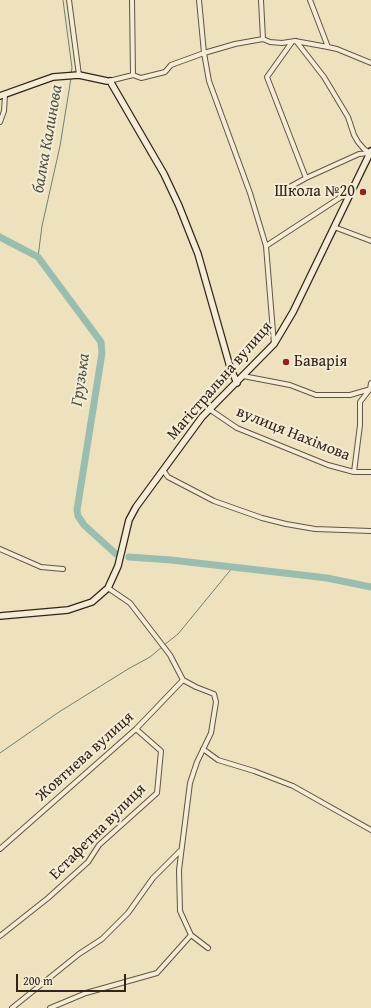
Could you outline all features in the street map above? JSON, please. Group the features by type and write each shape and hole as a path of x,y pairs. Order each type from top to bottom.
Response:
{"main road":[{"path":"2,96 53,77 79,75 108,81 164,174 179,206 198,254 226,356 236,383"},
{"name":"Магістральна вулиця","path":"0,616 68,610 92,602 108,588 118,566 130,520 136,507 196,423 274,344 293,312 371,152"},
{"path":"233,372 243,376"}],"street":[{"path":"69,0 79,75"},
{"path":"132,0 133,75"},
{"path":"199,0 204,52 209,81 250,193 266,246 274,344"},
{"path":"261,0 263,39"},
{"path":"310,0 328,47"},
{"path":"108,81 133,75 141,78 165,72 171,65 204,52 263,39 282,44 293,42 328,47 337,49 371,63"},
{"path":"293,42 324,77 344,110 358,142 364,149 371,152"},
{"path":"293,42 267,77 306,178"},
{"path":"0,122 4,111 2,96"},
{"path":"277,194 306,178 359,154 371,152"},
{"path":"266,246 340,197 349,196"},
{"path":"334,227 371,241"},
{"path":"243,376 290,385 316,395 350,395 370,389"},
{"path":"354,472 360,425 360,402 370,389 371,382"},
{"name":"вулиця Нахімова","path":"209,409 237,428 328,465 354,472 371,472"},
{"path":"163,470 168,477 214,501 262,518 316,529 371,531"},
{"path":"0,549 41,567 63,569"},
{"path":"108,588 130,603 170,655 183,680 214,694 216,702 211,733 190,783 179,870 180,911 191,935 208,948"},
{"name":"Жовтнева вулиця","path":"0,848 136,729 183,680"},
{"name":"Естафетна вулиця","path":"0,936 48,898 88,862 100,845 157,793 161,752 136,729"},
{"path":"203,750 218,760 254,771 293,786 371,830"},
{"path":"12,1008 79,954 102,939 128,913 153,878 182,850"},
{"path":"50,1008 86,993 157,973 191,935"}],"waterway":[{"name":"балка Калинова","path":"63,0 72,68 71,73"},
{"name":"балка Калинова","path":"38,257 42,226 60,146 71,78"},
{"name":"Грузька","path":"0,237 38,257 101,342 102,353 77,510 78,516 84,525 116,554"},
{"name":"Грузька","path":"129,557 171,560 327,578 371,587"},
{"path":"164,645 178,634 233,567"},
{"path":"0,753 59,712 150,657 162,647"}],"place":[{"name":"Школа №20","path":"363,192"},
{"name":"Баварія","path":"286,362"}]}
